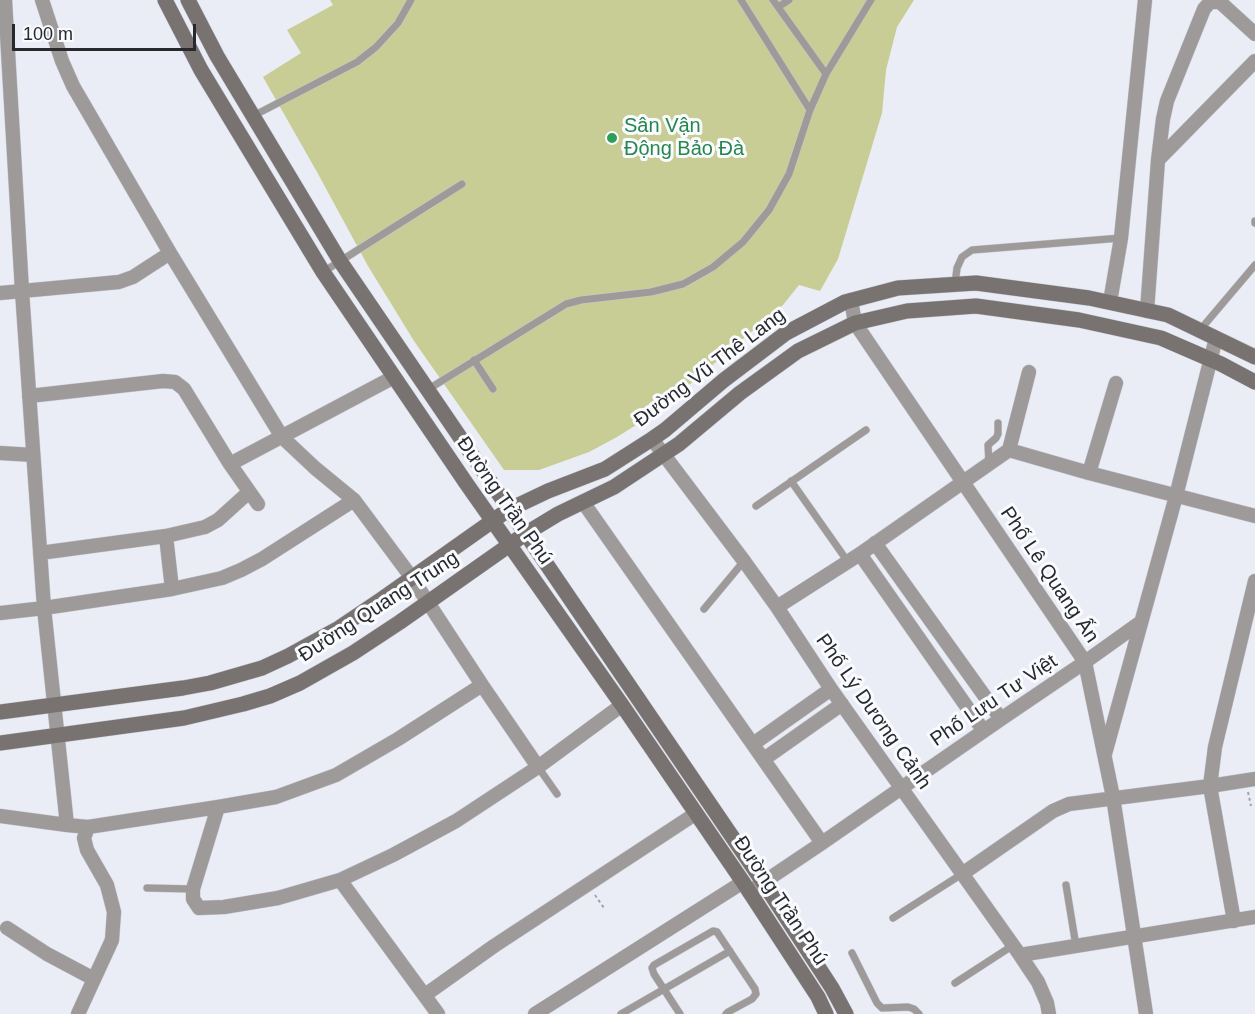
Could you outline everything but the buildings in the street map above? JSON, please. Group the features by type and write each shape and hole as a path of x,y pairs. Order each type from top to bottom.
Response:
{"main road":[{"name":"Đường Trần Phú","path":"165,0 201,70 323,272 492,521 622,705 746,887 818,997 826,1014"},
{"name":"Đường Trần Phú","path":"188,0 217,56 340,261 763,882 832,988 846,1014"},
{"name":"Đường Vũ Thê Lang","path":"508,510 548,491 605,469 665,430 724,380 786,333 845,302 898,288 976,283 1110,302 1168,315 1255,357"},
{"name":"Đường Vũ Thê Lang","path":"525,534 558,514 614,487 679,444 741,393 798,351 855,323 907,311 976,306 1079,320 1161,338 1255,382"},
{"name":"Đường Quang Trung","path":"0,712 201,685 262,668 330,633 508,510"},
{"name":"Đường Quang Trung","path":"0,743 184,718 270,696 334,664 429,602 525,534"}],"street":[{"path":"5,0 6,130 22,291 44,608 67,825"},
{"path":"42,0 67,74 170,253 282,437 354,500 429,602 482,685 538,766"},
{"path":"1110,302 1121,238 1145,0"},
{"path":"1147,310 1158,160 1167,101 1204,9 1210,2 1220,2 1255,34"},
{"path":"1158,160 1255,62"},
{"path":"0,293 127,280 170,253"},
{"name":"Phố Lê Quang Ấn","path":"851,300 855,323 1085,662 1113,797 1146,1014"},
{"path":"1104,756 1176,496 1216,338"},
{"path":"777,607 854,558 1009,450 1029,372"},
{"path":"230,464 393,377"},
{"path":"29,396 163,381 176,382 184,389 230,464 258,504"},
{"path":"1089,473 1116,383"},
{"name":"Phố Lý Dương Cảnh","path":"652,439 777,607 831,689 1016,950 1038,982 1049,1014"},
{"path":"1009,450 1255,516"},
{"path":"0,453 33,455"},
{"path":"40,553 166,536 205,527 224,515 249,492"},
{"path":"0,613 172,589 222,578 262,559 354,500"},
{"path":"583,502 822,843"},
{"path":"166,536 172,589"},
{"path":"875,543 1000,718"},
{"path":"854,558 984,730"},
{"path":"1234,921 1210,786 1215,747 1255,581"},
{"name":"Phố Lưu Tư Việt","path":"535,1014 746,887 763,882 1142,622"},
{"path":"0,816 88,827 276,797 336,775 398,740 482,685"},
{"path":"753,744 831,689"},
{"path":"764,759 842,704"},
{"path":"218,807 193,889 193,899 199,908 210,908 278,898 340,880 456,821 538,766 622,705"},
{"path":"962,873 1053,811 1069,804 1255,779"},
{"path":"424,995 494,946 695,814"},
{"path":"78,1014 112,940 114,912 107,885 87,850 84,837 88,827"},
{"path":"340,880 438,1014"},
{"path":"1016,950 1076,946 1255,917"},
{"path":"7,928 47,954 94,979"}],"lane":[{"path":"253,116 357,62 398,23 411,0"},
{"path":"741,0 810,110"},
{"path":"773,0 826,74"},
{"path":"778,7 789,0"},
{"path":"427,390 566,304 581,300 651,292 683,284 713,267 743,242 770,210 789,174 810,110 826,74 870,0"},
{"path":"323,272 462,184"},
{"path":"955,284 957,268 962,257 972,250 1121,238"},
{"path":"1200,330 1255,265"},
{"path":"474,360 493,389"},
{"path":"989,464 988,445 998,434 998,423"},
{"path":"756,506 867,430"},
{"path":"791,481 854,558"},
{"path":"704,609 744,561"},
{"path":"538,766 557,794"},
{"path":"893,918 962,873"},
{"path":"1066,885 1076,946"},
{"path":"147,888 193,889"},
{"path":"680,1014 652,968 713,932 717,932 755,989 756,994 752,999 726,1014"},
{"path":"956,983 1016,950"},
{"path":"621,1014 730,951"},
{"path":"852,953 882,1008 908,1007 919,1014"}],"path":[{"path":"589,885 604,908"}],"green space":[{"path":"330,0 914,0 897,27 886,70 882,113 838,259 820,291 799,285 783,305 690,384 641,422 617,437 589,452 539,470 504,470 414,341 368,266 263,77 301,53 287,30 333,5"}],"place":[{"name":"Sân Vận Động Bảo Đà","path":"612,138"}]}
